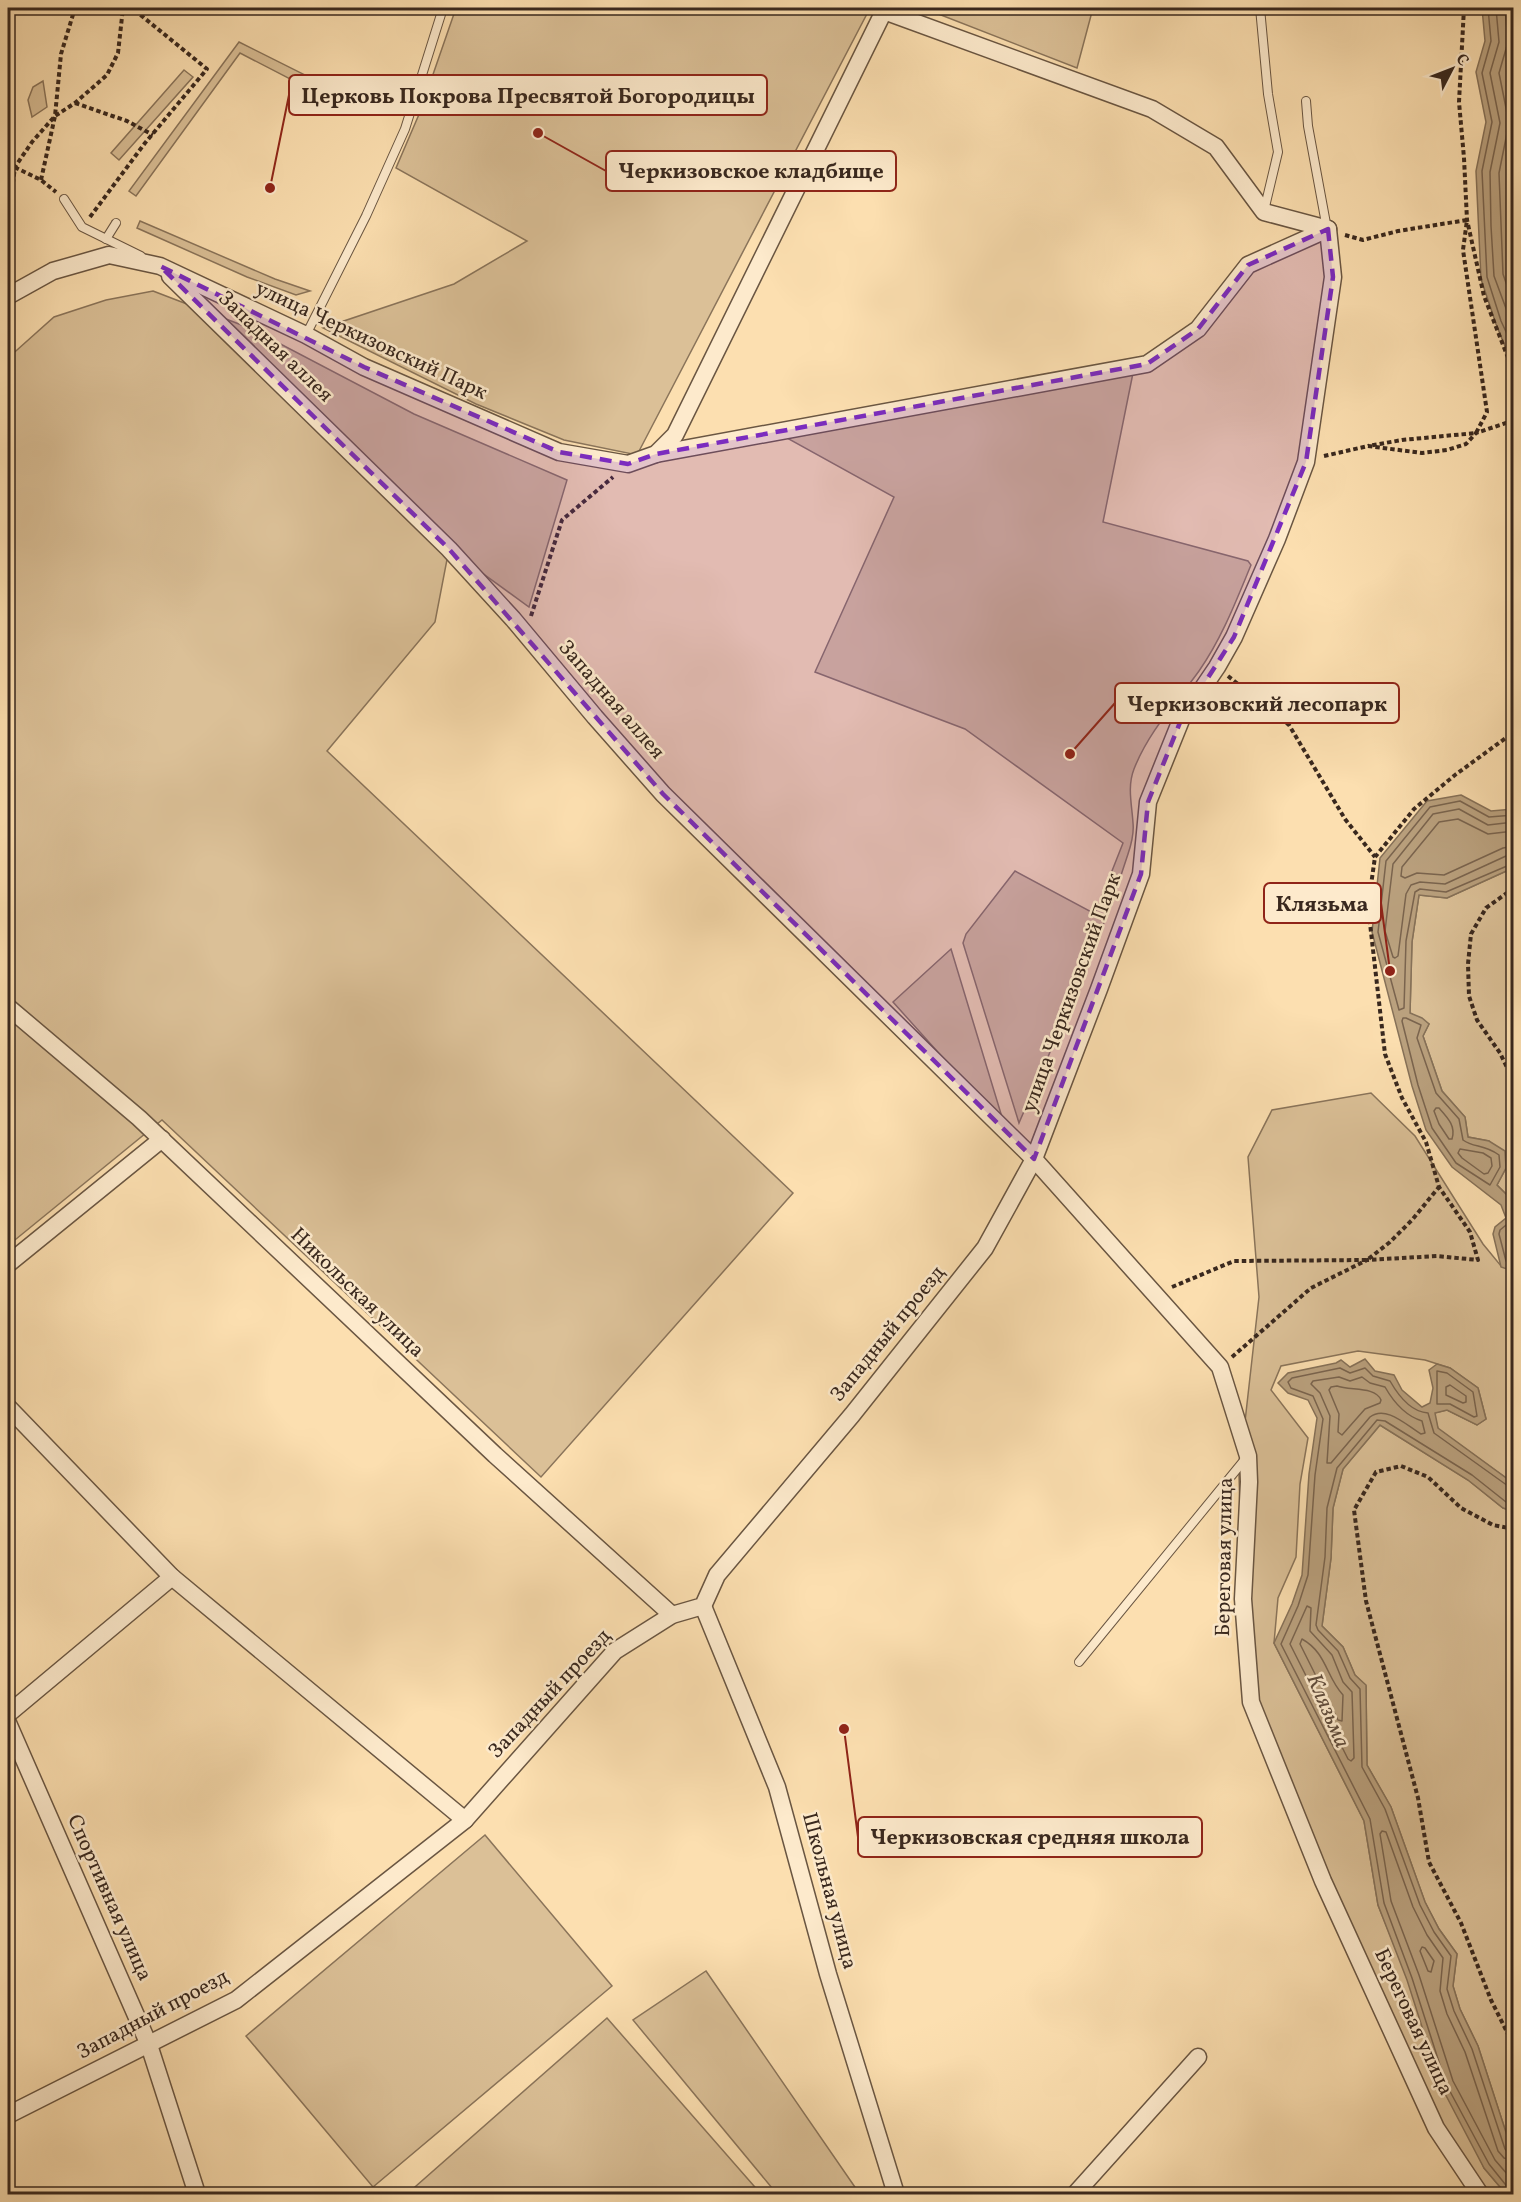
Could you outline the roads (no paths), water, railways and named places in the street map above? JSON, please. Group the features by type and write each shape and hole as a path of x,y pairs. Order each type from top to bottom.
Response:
{"street":[{"name":"улица Черкизовский Парк","path":"8,296 53,271 109,255 160,266 306,335 364,367 559,452 628,464 656,454 675,435 884,11 1152,110 1216,147 1264,212"},
{"path":"1264,212 1328,230"},
{"name":"улица Черкизовский Парк","path":"1034,1159 1141,874 1148,802 1181,720 1217,667 1233,637 1276,539 1306,462 1333,277 1328,230"},
{"path":"656,454 1147,364 1198,329 1248,265 1328,230"},
{"name":"Западная аллея","path":"160,266 448,549 525,633 663,794 1034,1159"},
{"name":"Никольская улица","path":"8,1007 162,1139 495,1455 672,1615"},
{"path":"8,1264 162,1139"},
{"name":"Береговая улица","path":"1034,1159 1220,1367 1248,1456 1249,1482 1242,1599 1251,1702 1323,1881 1431,2117 1480,2194"},
{"name":"Западный проезд","path":"8,2115 236,2000 465,1820 615,1651 672,1615 703,1606 717,1575 852,1415 986,1248 1034,1159"},
{"path":"8,1407 172,1577 465,1820"},
{"path":"8,1714 172,1577"},
{"name":"Школьная улица","path":"703,1606 777,1787 828,1974 896,2194"},
{"name":"Спортивная улица","path":"8,1724 148,2045 197,2194"},
{"path":"1075,2194 1198,2057"}],"lane":[{"path":"306,335 366,216 405,129 443,8"},
{"path":"1260,8 1268,94 1278,152 1264,212"},
{"path":"1306,101 1308,126 1328,230"},
{"path":"64,199 82,227 160,266"},
{"path":"106,239 116,223"},
{"path":"1079,1662 1248,1456"}],"water":[{"path":"1482,8 1513,8 1513,366 1481,279 1476,171 1486,122 1476,72 1485,41"},
{"path":"1461,795 1491,811 1513,809 1513,868 1447,898 1419,895 1412,942 1410,1013 1429,1024 1423,1036 1442,1091 1465,1117 1468,1137 1489,1141 1505,1151 1506,1168 1497,1185 1513,1201 1513,1271 1501,1267 1493,1234 1495,1227 1506,1218 1501,1205 1452,1167 1426,1130 1412,1086 1372,932 1380,858 1427,801"},
{"path":"1365,1359 1375,1371 1394,1375 1402,1390 1422,1407 1430,1403 1433,1388 1429,1370 1437,1364 1450,1368 1478,1388 1486,1419 1477,1425 1447,1410 1435,1413 1438,1428 1513,1483 1513,1511 1503,1508 1468,1480 1380,1425 1343,1469 1333,1508 1331,1558 1322,1626 1343,1647 1355,1675 1366,1685 1367,1765 1391,1807 1425,1902 1439,1929 1457,1954 1453,1986 1460,2009 1478,2046 1513,2154 1513,2194 1506,2194 1484,2168 1441,2086 1407,1980 1378,1905 1364,1821 1274,1643 1302,1575 1309,1474 1317,1418 1308,1400 1288,1393 1278,1383 1288,1373 1341,1360 1350,1367"}],"place":[{"name":"Черкизовское кладбище","path":"538,133"},
{"name":"Церковь Покрова Пресвятой Богородицы","path":"270,188"},
{"name":"Черкизовский лесопарк","path":"1070,754"},
{"name":"Клязьма","path":"1390,971"},
{"name":"Черкизовская средняя школа","path":"844,1729"}]}
